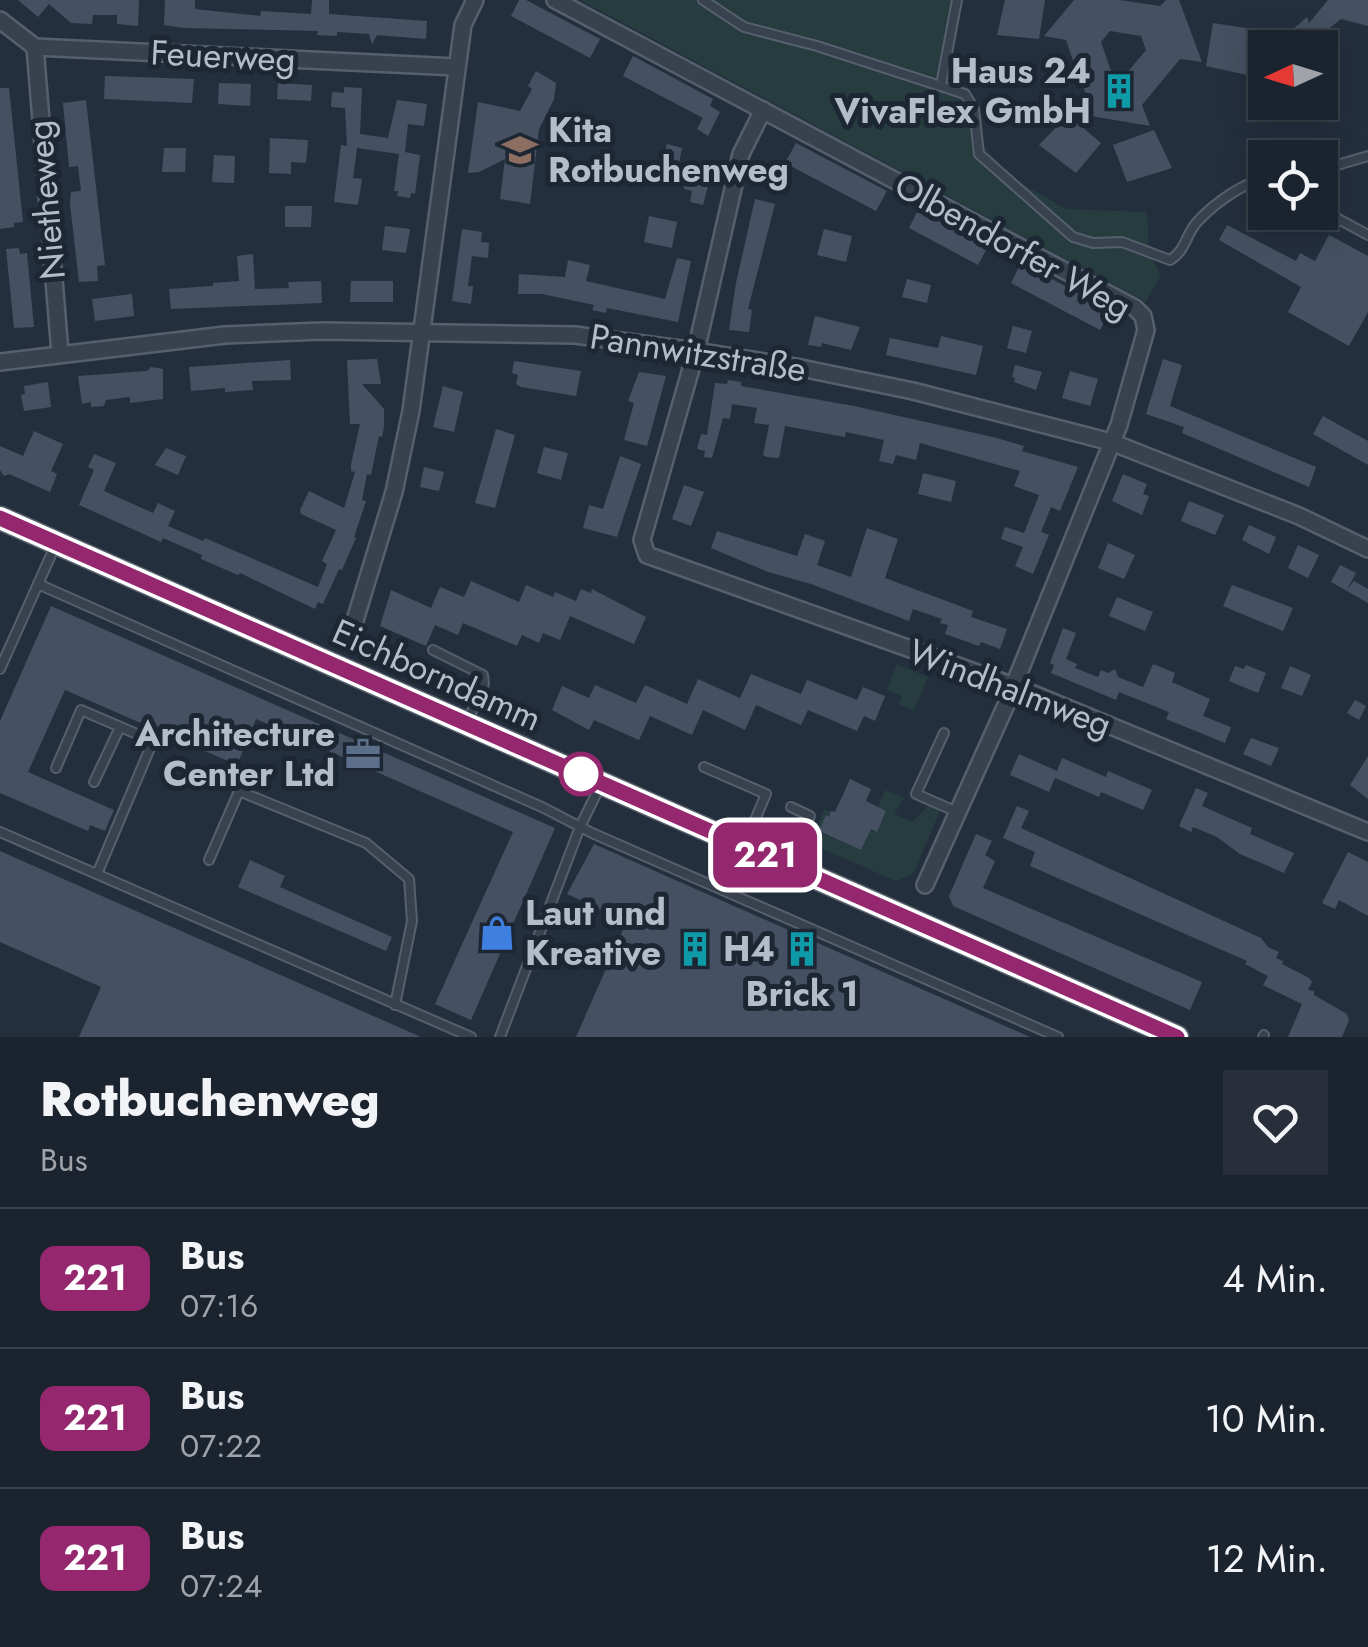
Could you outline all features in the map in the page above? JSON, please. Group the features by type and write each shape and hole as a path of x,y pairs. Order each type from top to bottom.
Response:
{"main road":[{"name":"Eichborndamm","path":"0,518 787,865 1137,1027 1177,1037"}],"street":[{"path":"353,626 394,492 412,411 463,25 475,0"},
{"name":"Olbendorfer Weg","path":"554,0 1135,308 1143,316 1146,330 1111,442 1014,686 924,886"},
{"path":"0,20 35,48"},
{"name":"Feuerweg","path":"35,48 457,66"},
{"name":"Nietheweg","path":"35,48 60,353"},
{"path":"696,351 741,154 762,110"},
{"name":"Pannwitzstraße","path":"0,362 225,335 422,332 576,335 696,351 913,391 1111,442 1299,516 1368,548"},
{"name":"Windhalmweg","path":"696,351 642,540 647,555 1014,686 1368,832"}],"lane":[{"path":"703,0 744,27 817,46 964,94 974,110 979,154 1073,237 1122,242 1170,260 1179,255 1196,223 1248,184"},
{"path":"942,85 957,0"},
{"path":"1338,165 1368,156"},
{"path":"1338,219 1368,235"},
{"path":"0,669 56,543"},
{"path":"38,584 580,828 1058,1037"},
{"path":"433,650 483,675 484,684 466,724"},
{"path":"56,768 81,710 153,741 97,874"},
{"path":"94,782 120,727"},
{"path":"944,733 916,794 958,812"},
{"path":"704,767 766,794 744,846"},
{"path":"500,1037 601,783"},
{"path":"209,860 239,791 366,844 409,879 412,922 395,1005"},
{"path":"787,865 810,816 791,807"},
{"path":"0,832 471,1037"}],"green space":[{"path":"580,0 962,0 951,71 981,111 984,147 1012,178 1066,209 1147,212 1149,253 1161,275 1146,302"},
{"path":"897,664 928,677 914,711 899,705 902,696 887,690"},
{"path":"885,790 904,798 894,814 912,822 928,806 940,811 913,874 896,881 809,843 825,809 831,812 819,832 861,850 870,829 877,831 886,811 878,807"}],"building":[{"path":"18,0 139,0 138,26 117,24 117,15 93,15 92,24 71,23 49,4 38,17"},
{"path":"165,0 195,0 195,9 260,16 261,11 311,14 312,0 329,0 329,14 427,21 426,39 377,35 372,44 369,34 337,32 337,36 317,35 318,31 184,28 164,25"},
{"path":"519,0 526,0 600,39 590,58 511,16"},
{"path":"1005,0 1045,0 1039,39 997,35"},
{"path":"1074,0 1119,0 1160,6 1166,0 1179,0 1202,62 1180,59 1142,105 1150,126 1073,113 1087,96 1066,40 1044,36","holes":["1110,31 1141,36 1146,50 1126,74 1111,71 1101,42"]},
{"path":"1328,0 1368,0 1368,26 1341,19 1327,30 1292,30 1307,17 1309,23"},
{"path":"1213,23 1252,29 1248,30 1247,75 1206,66"},
{"path":"633,56 713,99 710,106 720,112 708,136 697,129 703,118 623,76"},
{"path":"536,71 556,83 554,99 539,129 530,204 500,199 505,159 468,173 478,102 520,111"},
{"path":"105,76 194,79 192,103 104,99"},
{"path":"219,83 251,84 250,106 218,104"},
{"path":"278,83 312,85 311,101 277,99"},
{"path":"344,87 362,88 360,134 388,138 397,100 427,104 424,126 408,124 405,152 420,155 415,194 411,193 410,198 397,196 398,191 394,191 399,154 357,148 353,178 362,179 358,205 334,202 341,145 347,146 345,108 331,107 332,92 344,93"},
{"path":"0,88 9,88 23,222 0,229"},
{"path":"86,100 105,265 97,266 98,281 79,282 70,204 71,192 81,191 78,166 69,167 63,103"},
{"path":"1068,115 1101,143 1076,173 1039,145"},
{"path":"1154,130 1172,168 1127,182 1113,145"},
{"path":"270,138 308,140 306,163 291,162 291,174 269,173"},
{"path":"796,143 887,191 876,211 785,163"},
{"path":"667,144 682,148 679,163 663,160"},
{"path":"164,148 186,148 185,172 162,172"},
{"path":"214,155 235,156 234,183 212,182"},
{"path":"689,166 712,171 703,205 690,202 692,191 684,189"},
{"path":"755,199 775,204 748,309 752,310 749,332 729,330 736,283"},
{"path":"285,206 312,206 311,227 285,227"},
{"path":"919,208 989,245 978,265 909,228"},
{"path":"649,216 677,222 672,248 644,242"},
{"path":"1227,225 1296,261 1300,253 1315,261 1329,235 1368,256 1368,312 1349,346 1288,312 1301,287 1219,240"},
{"path":"385,226 410,229 406,253 382,250"},
{"path":"462,229 482,232 481,242 489,243 488,258 472,256 468,286 473,286 471,304 452,301"},
{"path":"824,229 852,236 846,262 817,255"},
{"path":"19,248 20,254 27,253 34,327 14,328 6,249"},
{"path":"253,254 255,289 289,288 288,282 321,281 322,303 171,309 169,289 239,281 237,256"},
{"path":"677,258 691,261 678,322 607,308 606,313 592,310 594,305 542,294 518,294 519,274 565,277 568,260 590,265 586,281 665,299"},
{"path":"1021,263 1111,310 1100,330 1011,283"},
{"path":"907,279 931,285 927,303 902,297"},
{"path":"351,281 393,281 393,302 350,302"},
{"path":"132,294 134,316 95,321 92,299"},
{"path":"815,316 860,327 851,350 822,343 821,347 808,345"},
{"path":"1013,326 1032,331 1026,353 1007,348"},
{"path":"941,336 983,346 976,375 886,355 890,338 938,348"},
{"path":"377,359 381,384 362,384 384,409 382,437 379,436 371,475 367,474 362,500 366,501 356,538 323,604 318,602 315,609 201,559 202,555 163,538 161,542 79,505 94,470 88,467 94,454 116,463 104,491 153,513 158,503 175,511 168,526 318,587 327,564 322,561 336,530 301,514 300,510 309,491 344,508 355,472 351,471 351,464 360,424 350,424 347,360"},
{"path":"1163,359 1182,365 1170,406 1316,467 1309,487 1182,433 1184,427 1146,414"},
{"path":"290,360 291,380 252,381 253,390 191,391 189,367"},
{"path":"514,361 581,371 576,396 521,387 516,384 518,375 512,373"},
{"path":"1015,365 1042,372 1036,390 1014,382"},
{"path":"151,367 163,369 163,399 130,403 130,397 106,400 104,406 82,404 78,376 147,371"},
{"path":"1070,371 1098,379 1090,406 1062,398"},
{"path":"639,372 666,376 647,446 624,440 634,403 628,401"},
{"path":"728,380 741,382 741,386 993,437 1024,446 1022,451 1078,467 1060,511 1051,507 1041,532 1049,535 1033,574 1015,566 1023,547 1001,539 1005,527 1024,533 1039,495 1014,486 1020,471 920,443 916,460 896,455 893,464 879,461 884,440 785,426 779,458 767,457 763,455 769,425 754,423 757,408 732,404 730,419 723,418 712,458 704,457 705,451 697,449 701,434 707,435 715,383 727,384"},
{"path":"48,382 51,407 24,411 24,386"},
{"path":"443,386 463,392 454,432 433,427"},
{"path":"1323,416 1368,441 1368,465 1313,434"},
{"path":"496,429 515,435 495,508 475,503"},
{"path":"34,431 63,444 51,471 57,474 50,492 9,474 4,476 0,470 0,446 23,456"},
{"path":"544,447 568,453 561,480 537,473"},
{"path":"166,448 186,456 178,475 155,465"},
{"path":"620,456 641,464 617,537 583,528 589,505 603,509"},
{"path":"424,467 444,472 439,491 420,487"},
{"path":"923,473 956,481 951,502 918,494"},
{"path":"1123,474 1147,484 1143,494 1149,496 1142,515 1112,501"},
{"path":"684,485 704,492 691,526 672,519"},
{"path":"1189,501 1224,515 1215,535 1181,521"},
{"path":"1249,525 1276,537 1269,554 1242,540"},
{"path":"867,528 898,539 885,578 973,611 971,617 1007,629 1000,649 945,634 948,625 940,623 942,619 913,609 909,621 711,548 717,531 797,556 805,534 825,541 817,565 851,577"},
{"path":"1108,543 1135,555 1124,579 1098,568"},
{"path":"1298,545 1319,555 1308,578 1288,568"},
{"path":"1340,565 1356,573 1347,590 1354,581 1368,589 1368,603 1331,582"},
{"path":"471,581 519,602 526,585 553,597 555,592 576,601 581,589 591,593 592,589 646,617 634,644 570,616 560,640 543,633 539,643 522,635 517,646 463,623 458,635 435,625 426,646 380,626 391,590 431,608 440,587 464,597"},
{"path":"1232,585 1293,608 1283,631 1223,606"},
{"path":"1117,597 1153,612 1145,631 1109,616"},
{"path":"51,606 555,828 471,1020 435,1004 513,832 256,719 237,765 65,690 28,772 114,810 105,831 90,825 88,831 0,793 0,721"},
{"path":"1063,628 1076,633 1066,659 1077,664 1075,668 1098,677 1101,670 1108,673 1115,669 1118,677 1143,687 1153,664 1175,673 1172,682 1210,699 1203,716 1231,727 1225,743 1166,719 1169,712 1119,692 1116,700 1051,673 1054,665 1050,663"},
{"path":"1246,665 1266,673 1258,693 1229,681 1235,666 1244,669"},
{"path":"1290,666 1311,675 1302,696 1281,688"},
{"path":"751,674 801,694 807,680 857,700 863,687 885,696 875,721 864,716 857,731 808,710 801,725 756,705 745,730 703,710 692,735 650,716 639,740 594,720 589,730 552,710 562,686 589,698 595,685 636,703 645,685 687,704 698,679 740,698"},
{"path":"1355,700 1366,706 1359,720 1347,713"},
{"path":"1251,738 1279,748 1271,766 1243,754"},
{"path":"1019,754 1057,771 1062,758 1106,777 1108,771 1152,790 1143,810 1055,778 1049,792 1010,775"},
{"path":"1368,756 1368,799 1350,785"},
{"path":"850,779 871,789 866,801 886,811 877,832 871,829 861,850 819,831 826,815 835,812"},
{"path":"1196,788 1208,793 1202,806 1252,828 1250,834 1294,853 1284,873 1240,854 1217,837 1179,826"},
{"path":"1017,806 1029,811 1021,828 1261,938 1279,952 1276,958 1282,964 1309,978 1312,982 1308,990 1347,1014 1349,1020 1342,1037 1288,1037 1302,1004 1263,985 1268,976 1245,964 1247,961 1030,866 1035,852 1003,838"},
{"path":"976,834 992,841 985,855 995,861 983,888 1202,982 1190,1010 953,906 949,896"},
{"path":"594,844 1030,1037 576,1037 627,921 567,894"},
{"path":"0,851 421,1037 79,1037 101,987 0,942"},
{"path":"1348,852 1368,862 1368,916 1339,900 1335,909 1322,903"},
{"path":"250,860 285,876 280,887 392,937 386,951 238,887"}],"bus line":[{"name":"221","path":"0,518 1177,1037"}],"place":[{"name":"Haus 24 VivaFlex GmbH","path":"1119,91"},
{"name":"Kita Rotbuchenweg","path":"520,150"},
{"name":"Architecture Center Ltd","path":"363,754"},
{"name":"Laut und Kreative","path":"497,933"},
{"name":"H4","path":"695,949"},
{"name":"Brick 1","path":"802,949"}]}
